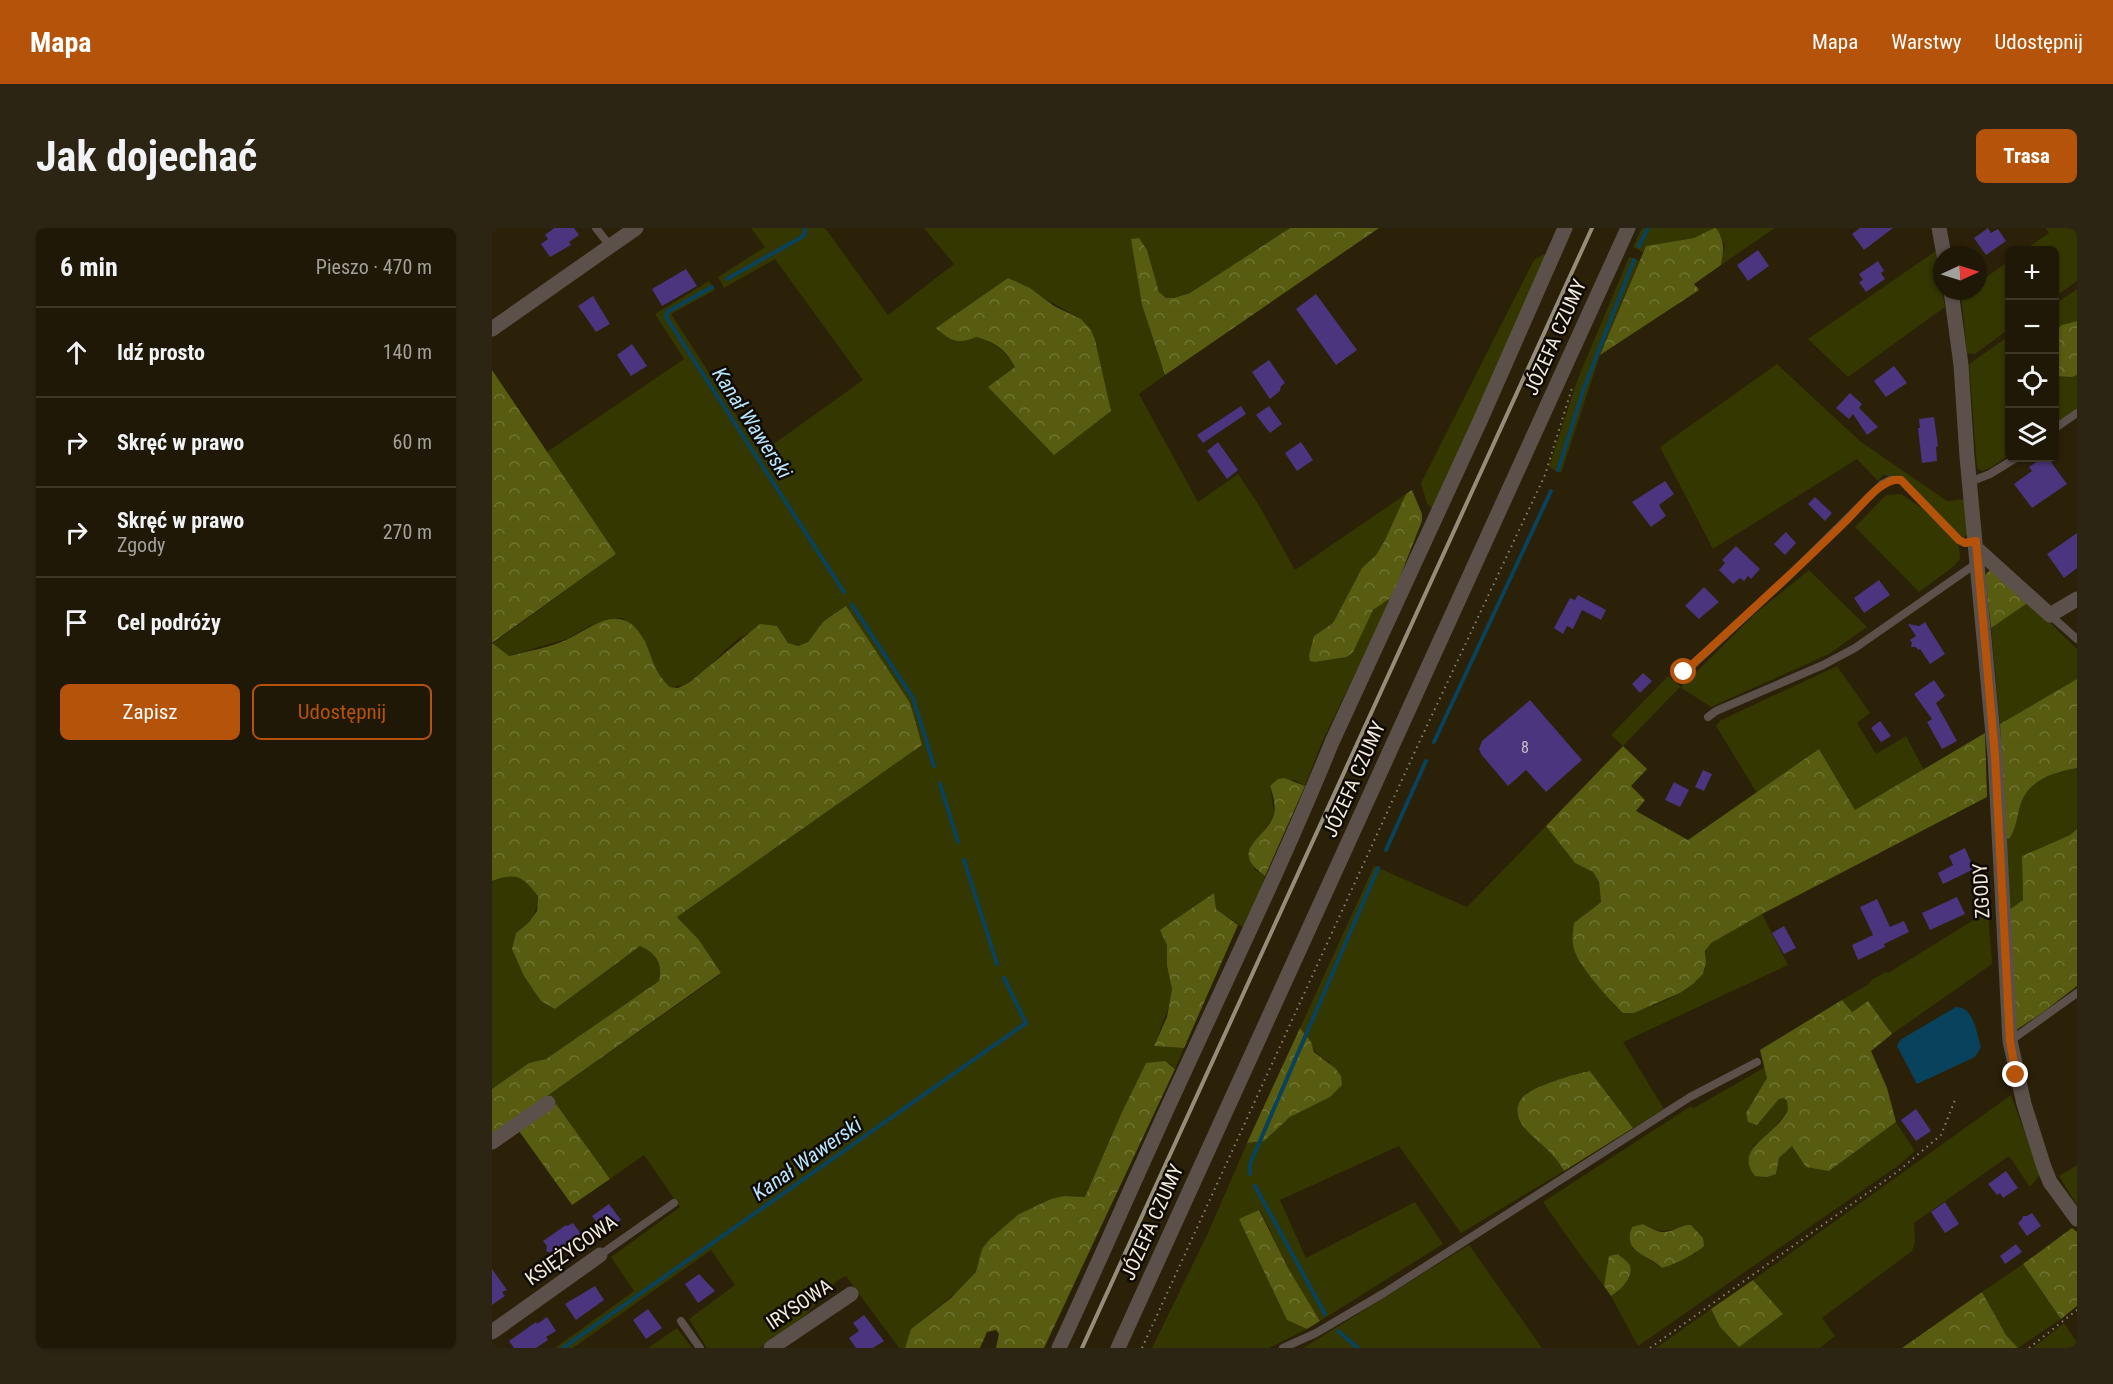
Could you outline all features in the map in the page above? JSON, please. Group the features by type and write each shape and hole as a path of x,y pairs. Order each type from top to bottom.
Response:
{"street":[{"path":"492,329 636,228"},
{"path":"1059,1348 1252,927 1332,742 1516,342 1565,228"},
{"name":"JÓZEFA CZUMY","path":"1118,1348 1628,228"},
{"path":"1939,228 1942,246"},
{"name":"ZGODY","path":"1952,300 1961,365 1995,756 2010,1041 2021,1094 2044,1167 2050,1182 2077,1219"},
{"path":"1977,551 2050,615 2077,599"},
{"path":"492,1143 548,1103"},
{"name":"KSIĘŻYCOWA","path":"492,1332 600,1255"},
{"name":"IRYSOWA","path":"771,1348 851,1294"}],"lane":[{"path":"596,228 611,247"},
{"path":"2059,426 2077,413"},
{"path":"1970,482 1990,474 2010,462"},
{"path":"1684,672 1791,574 1869,499 1881,484 1890,480 1901,480 1959,540 1977,551 1855,648 1716,711 1708,717"},
{"path":"2050,615 2077,639"},
{"path":"2010,1041 2077,993"},
{"path":"1283,1348 1316,1333 1384,1293 1690,1097 1757,1062"},
{"name":"KSIĘŻYCOWA","path":"600,1255 674,1203"},
{"path":"681,1321 700,1348"}],"path":[{"path":"1142,1348 1422,736 1545,475 1574,381"},
{"path":"1650,1348 1904,1165 1941,1134 1955,1100"},
{"path":"2030,1348 2077,1310"}],"shaded area":[{"path":"751,228 825,228 888,315 954,264 924,228 1290,228 1190,293 1174,298 1166,298 1159,292 1147,250 1138,280 1142,305 1165,375 1139,394 1198,502 1238,474 1260,507 1295,570 1406,494 1385,540 1376,555 1362,568 1333,623 1314,636 1309,655 1315,662 1347,657 1373,610 1392,597 1322,742 1305,786 1294,780 1270,786 1274,813 1264,830 1254,869 1265,876 1247,930 1216,909 1214,894 1167,945 1167,966 1172,989 1171,1001 1154,1046 1184,1048 1175,1069 1171,1064 1146,1063 1085,1197 1064,1196 1051,1199 1019,1214 982,1249 977,1272 963,1287 911,1329 905,1348 899,1348 846,1276 838,1280 807,1314 760,1348 707,1348 689,1319 735,1285 711,1250 573,1348 555,1348 634,1291 611,1257 680,1207 644,1155 610,1179 549,1095 721,974 699,940 677,917 922,745 824,621 810,640 800,645 787,642 777,626 749,633 736,641 691,681 681,686 670,687 659,677 641,634 622,618 606,620 589,626 567,639 508,656 492,644 616,554 547,452 684,359 655,314 709,281 715,290 671,314 761,453 863,380 775,259 724,288 718,277 765,247","holes":["1008,278 1081,319 989,386 1015,367 1008,357 1000,349 981,338 937,328"]},
{"path":"1642,228 1714,228 1694,238 1646,246 1643,252 1633,247"},
{"path":"1716,228 1775,228 1721,265 1725,245"},
{"path":"2046,228 2077,228 2077,281 2059,294 2059,246 2030,246 2049,233"},
{"path":"1933,253 1933,300 1944,300 1945,307 1848,377 1808,339"},
{"path":"1544,254 1547,256 1434,510 1427,504 1421,483 1534,260"},
{"path":"1629,257 1639,261 1600,355 1561,473 1549,467 1577,381"},
{"path":"2005,264 2005,332 1975,354 1967,353 1962,300 1987,300 1987,277"},
{"path":"2077,289 2077,321 2059,327 2059,302"},
{"path":"2005,339 2005,458 1982,471 1977,468 1969,364"},
{"path":"1777,364 1861,442 1947,501 1966,499 1969,534 1959,537 1902,478 1883,475 1878,481 1857,459 1713,549 1660,447"},
{"path":"2077,375 2077,408 2059,421 2059,376"},
{"path":"1901,494 1922,508 1959,545 1960,559 1953,567 1919,592 1855,527 1886,495"},
{"path":"1809,570 1867,627 1829,654 1711,707 1680,687 1623,746 1611,735 1668,676 1681,687 1756,613"},
{"path":"2029,602 2077,649 2077,679 2000,724 1991,628"},
{"path":"1837,666 1870,713 1857,723 1876,754 1906,736 1924,770 1855,810 1819,749 1757,793 1716,726 1721,720"},
{"path":"2077,768 2077,829 2070,835 2022,856 2023,900 2009,910 2006,839 2014,826 2020,805 2035,784 2051,775"},
{"path":"1546,826 1575,863 1593,872 1599,882 1601,902 1578,925 1575,931 1574,946 1576,955 1615,1006 1623,1013 1654,1005 1696,982 1704,971 1709,944 1726,932 1762,914 1788,965 1623,1042 1664,1109 1633,1128 1590,1071 1526,1093 1554,1155 1564,1171 1461,1233 1399,1146 1280,1200 1306,1258 1415,1202 1443,1244 1320,1321 1288,1268 1260,1210 1240,1219 1287,1320 1307,1329 1269,1348 1152,1348 1208,1233 1247,1143 1264,1141 1290,1117 1330,1097 1330,1062 1316,1051 1300,1028 1374,866 1467,907"},
{"path":"513,875 527,881 538,896 532,918 516,933 555,1009 640,946 657,959 660,975 659,981 546,1059 529,1063 492,1089 492,881"},
{"path":"1988,911 1992,964 1892,1034 1868,1001 1851,1012 1842,1000 1869,984 1871,980 1888,973"},
{"path":"1765,1067 1768,1078 1746,1113 1757,1125 1779,1099 1784,1098 1787,1101 1788,1110 1773,1129 1753,1146 1776,1174 1779,1158 1792,1146 1829,1171 1896,1122 1915,1151 1899,1165 1638,1346 1611,1296 1618,1292 1629,1265 1618,1254 1610,1256 1604,1286 1543,1202 1691,1106 1694,1108","holes":["1642,1224 1667,1231 1683,1225 1696,1253 1662,1268 1632,1248"]},
{"path":"2011,1095 2039,1176 2030,1187 2009,1156 1914,1223 1915,1243 1912,1251 1822,1318 1835,1336 1820,1348 1656,1348 1711,1309 1720,1327 1739,1347 1783,1314 1753,1280"},
{"path":"2077,1165 2077,1205 2059,1176"},
{"path":"1469,1245 1542,1348 1303,1348"},
{"path":"2023,1264 2061,1319 2018,1348 2006,1335 1982,1292"},
{"path":"2064,1323 2077,1342 2077,1348 2033,1348"},
{"path":"677,1328 692,1348 648,1348"}],"green space":[{"path":"1290,228 1379,228 1165,375 1142,305 1131,239 1139,238 1147,250 1159,292 1166,298 1174,298 1190,293"},
{"path":"1714,228 1722,241 1721,265 1694,284 1699,290 1600,355 1646,246 1694,238"},
{"path":"1008,278 1030,288 1054,306 1081,319 1091,330 1095,340 1111,411 1054,455 988,387 1015,367 1004,351 989,341 976,337 965,341 955,340 936,328"},
{"path":"2077,321 2077,375 2072,377 2059,376 2059,327"},
{"path":"492,370 616,554 492,643"},
{"path":"1412,490 1422,514 1422,521 1392,597 1373,610 1353,652 1347,657 1310,661 1309,655 1314,636 1333,623 1362,568 1376,555 1406,494"},
{"path":"1990,570 2029,602 1991,628 1985,575"},
{"path":"846,606 910,703 922,745 677,917 699,940 721,973 492,1135 492,1089 529,1063 546,1059 659,981 660,969 654,955 640,946 555,1009 541,1001 524,976 512,949 516,933 537,911 538,896 528,884 518,878 507,877 492,881 492,643 509,656 559,643 603,621 622,619 631,624 644,639 655,667 664,680 670,687 678,688 690,682 760,624 777,626 788,643 798,646 808,642 824,621"},
{"path":"2077,679 2077,768 2050,775 2028,790 2023,797 2012,834 2006,839 2000,724"},
{"path":"1985,733 1987,797 1711,943 1705,951 1706,963 1703,974 1680,993 1634,1013 1623,1013 1596,984 1578,958 1573,945 1574,923 1601,902 1599,882 1593,872 1575,863 1546,826 1623,746 1647,769 1631,786 1645,800 1636,811 1688,840 1819,749 1855,810"},
{"path":"1284,778 1305,786 1265,876 1254,867 1249,858 1249,851 1274,814 1270,786 1278,779"},
{"path":"2077,829 2077,986 2013,1032 2013,960 2009,910 2023,900 2022,856 2070,835"},
{"path":"1214,893 1216,909 1238,925 1184,1048 1154,1046 1167,1017 1172,989 1167,966 1167,945 1160,930"},
{"path":"1842,1000 1852,1012 1868,1001 1892,1034 1871,1051 1887,1088 1896,1122 1829,1171 1806,1167 1792,1146 1779,1158 1776,1174 1767,1177 1755,1176 1749,1162 1752,1150 1777,1125 1788,1110 1787,1101 1784,1098 1779,1099 1757,1125 1748,1122 1746,1113 1767,1078 1760,1050"},
{"path":"1300,1028 1311,1042 1314,1052 1335,1068 1341,1076 1342,1085 1330,1097 1290,1117 1264,1141 1247,1143"},
{"path":"1165,1061 1175,1069 1044,1348 996,1348 999,1334 996,1330 987,1332 980,1348 905,1348 911,1329 951,1298 976,1272 982,1249 1019,1214 1051,1199 1064,1196 1085,1197 1146,1063"},
{"path":"1590,1071 1633,1128 1564,1171 1550,1152 1523,1126 1518,1115 1518,1107 1521,1099 1529,1092 1566,1077"},
{"path":"556,1104 610,1179 572,1205 519,1131"},
{"path":"1259,1210 1288,1268 1320,1321 1307,1329 1287,1320 1239,1219"},
{"path":"1643,1224 1662,1232 1691,1225 1703,1238 1704,1246 1684,1259 1662,1268 1633,1248 1630,1242 1632,1227"},
{"path":"2072,1228 2077,1232 2077,1306 2061,1319 2023,1264"},
{"path":"1618,1254 1631,1268 1622,1287 1611,1296 1604,1286 1609,1256"},
{"path":"1753,1280 1783,1314 1739,1347 1720,1327 1711,1309"},
{"path":"1982,1292 2006,1335 2018,1348 1902,1348"}],"water":[{"path":"1956,1007 1967,1011 1971,1016 1981,1047 1975,1057 1917,1084 1897,1046 1900,1040"}],"building":[{"path":"554,228 574,228 579,235 569,242 571,245 550,257 541,244 548,239 545,235"},
{"path":"1860,228 1893,228 1864,250 1852,234"},
{"path":"1988,228 1991,233 1998,229 2006,241 1987,254 1987,246 1980,246 1974,238"},
{"path":"1758,250 1769,266 1748,281 1737,265"},
{"path":"1878,261 1884,271 1881,273 1885,279 1866,292 1859,282 1863,280 1859,274"},
{"path":"686,269 697,286 662,306 652,289"},
{"path":"1316,294 1357,350 1336,365 1296,309"},
{"path":"593,296 610,324 596,332 578,306"},
{"path":"632,344 647,366 631,376 617,355"},
{"path":"1269,360 1285,383 1281,386 1280,391 1270,399 1252,372"},
{"path":"1894,366 1907,383 1886,397 1874,381"},
{"path":"1850,393 1862,404 1859,408 1878,427 1867,435 1853,414 1849,419 1836,408"},
{"path":"1241,406 1246,414 1203,443 1197,435"},
{"path":"1269,406 1282,424 1270,433 1256,415"},
{"path":"1934,417 1938,446 1936,447 1937,461 1922,463 1919,419"},
{"path":"1218,442 1238,470 1227,479 1207,451"},
{"path":"1301,442 1313,460 1297,471 1285,453"},
{"path":"2036,462 2051,462 2067,484 2032,508 2014,484 2032,471 2029,467"},
{"path":"1665,481 1674,494 1659,505 1666,516 1651,527 1632,502"},
{"path":"1815,497 1832,513 1825,521 1808,504"},
{"path":"1786,532 1796,543 1785,555 1774,544"},
{"path":"2077,533 2077,568 2064,578 2047,554"},
{"path":"1736,546 1760,569 1751,579 1748,576 1744,581 1740,578 1733,584 1719,570 1725,563 1722,560"},
{"path":"1879,580 1890,595 1864,613 1854,598"},
{"path":"1704,587 1719,602 1699,619 1685,606"},
{"path":"1578,595 1606,610 1601,620 1582,610 1573,629 1567,626 1563,634 1554,628 1570,598 1575,600"},
{"path":"1925,622 1945,654 1930,664 1920,649 1911,647 1910,640 1916,636 1908,624 1919,626"},
{"path":"1643,673 1652,681 1640,693 1632,684"},
{"path":"1934,680 1945,696 1936,703 1957,741 1942,749 1927,722 1932,719 1914,694"},
{"path":"1530,700 1582,760 1546,792 1526,770 1508,786 1479,749 1482,741"},
{"path":"1880,721 1891,736 1881,742 1871,728"},
{"path":"1703,770 1712,774 1704,791 1695,787"},
{"path":"1674,782 1689,790 1680,807 1665,800"},
{"path":"1965,848 1974,869 1943,884 1938,873 1953,865 1949,856"},
{"path":"1957,897 1965,914 1930,930 1922,913"},
{"path":"1877,899 1890,927 1904,921 1909,932 1858,960 1852,945 1873,935 1860,907"},
{"path":"1784,926 1796,948 1784,954 1772,933"},
{"path":"1916,1109 1931,1131 1916,1141 1901,1120"},
{"path":"2006,1171 2018,1188 2003,1198 2000,1193 1997,1195 1988,1184"},
{"path":"1945,1202 1959,1224 1945,1233 1931,1212"},
{"path":"609,1204 621,1220 604,1232 592,1216"},
{"path":"2032,1213 2041,1226 2027,1236 2018,1223 2023,1216"},
{"path":"573,1223 582,1235 576,1239 578,1242 558,1256 546,1251 547,1246 543,1241 566,1225"},
{"path":"2016,1244 2022,1252 2005,1264 2000,1256"},
{"path":"492,1269 507,1290 502,1292 505,1296 492,1305"},
{"path":"699,1274 715,1291 698,1303 685,1284"},
{"path":"595,1286 604,1300 576,1320 565,1304"},
{"path":"648,1309 662,1328 646,1339 633,1320"},
{"path":"864,1315 884,1341 873,1348 856,1348 849,1338 859,1331 853,1323"},
{"path":"547,1317 556,1331 546,1337 548,1340 536,1348 514,1348 509,1341"}],"waterway":[{"name":"Kanał Wawerski","path":"727,279 802,237 805,234 805,228"},
{"path":"1639,246 1648,228"},
{"path":"1558,470 1584,388 1634,260"},
{"name":"Kanał Wawerski","path":"712,287 667,312 666,317 844,592"},
{"path":"1434,742 1551,491"},
{"name":"Kanał Wawerski","path":"852,605 913,698 934,766"},
{"path":"1386,850 1426,761"},
{"name":"Kanał Wawerski","path":"940,784 958,842"},
{"name":"Kanał Wawerski","path":"964,860 997,964"},
{"path":"1250,1174 1250,1164 1378,868"},
{"name":"Kanał Wawerski","path":"563,1348 1026,1023 1004,978"},
{"path":"1255,1186 1325,1314"},
{"path":"1338,1331 1358,1348"}],"railway":[{"path":"1082,1348 1592,228"}],"route":[{"path":"1684,672 1791,574 1869,499 1881,484 1890,480 1901,480 1959,540 1965,543 1976,541 1995,756 2006,989 2010,1041 2016,1075"}]}
